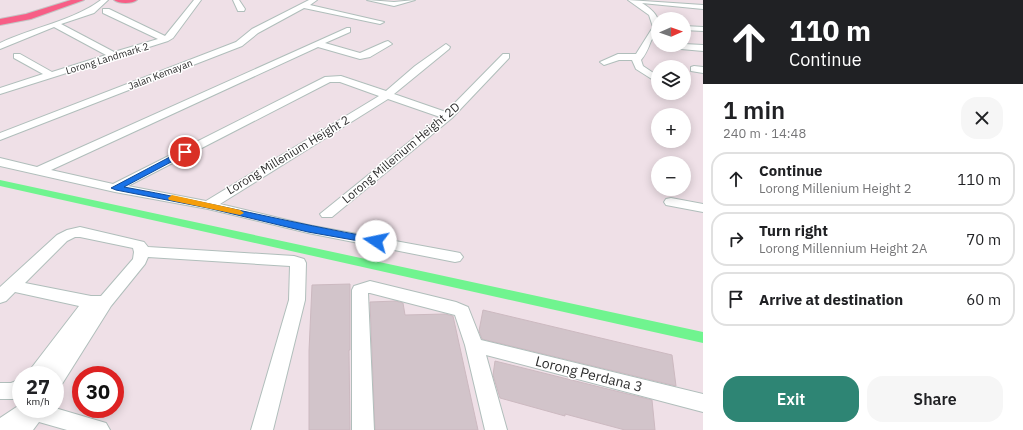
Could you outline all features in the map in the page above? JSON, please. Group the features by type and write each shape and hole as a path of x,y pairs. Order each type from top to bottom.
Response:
{"main road":[{"path":"0,22 28,17 80,0"},
{"path":"118,0 133,0"}],"street":[{"path":"0,46 25,34 91,11 105,0"},
{"name":"Lorong Landmark 2","path":"0,91 165,39 170,36 198,0"},
{"path":"236,0 241,9"},
{"name":"Jalan Kemayan","path":"0,137 239,44 255,31 314,0"},
{"path":"370,0 394,4 412,0"},
{"path":"631,0 651,12 656,18 657,27 647,41 644,51 638,57 636,63 639,67 651,75"},
{"path":"636,0 660,5 686,5 703,7"},
{"path":"678,0 686,5"},
{"path":"304,6 380,22"},
{"path":"106,11 165,39"},
{"path":"662,11 703,13"},
{"path":"55,24 114,56"},
{"path":"691,28 703,29"},
{"path":"38,171 347,30"},
{"path":"318,44 360,56 367,55 388,44"},
{"name":"Lorong Millenium Height 2","path":"208,205 387,95 418,68 446,47"},
{"path":"691,47 703,48"},
{"path":"17,56 51,75"},
{"name":"Lorong Millenium Height 2D","path":"327,214 448,116 506,56"},
{"path":"604,62 618,57 638,57"},
{"path":"116,188 328,79 341,79 448,116"},
{"path":"0,162 116,188 208,205 308,229 455,257"},
{"path":"671,202 703,208"},
{"path":"6,291 62,238 72,233 80,232 139,245 142,252 140,260 98,302 44,366"},
{"path":"142,252 294,261 298,263 297,300 262,430"},
{"path":"363,430 360,290 370,287 456,308 462,311 474,345 496,430"},
{"path":"6,291 98,302"},
{"path":"62,366 98,302"},
{"name":"Lorong Perdana 3","path":"474,345 703,403"},
{"path":"0,391 12,391"},
{"path":"0,427 9,425 20,418"},
{"path":"21,430 28,418"},
{"path":"59,418 99,430"}],"shaded area":[{"path":"0,180 703,332 703,343 0,186"}],"building":[{"path":"350,284 350,430 309,430 309,351 312,285"},
{"path":"396,301 403,303 405,315 445,314 453,316 478,430 375,430 370,302"},
{"path":"483,310 672,355 676,386 482,339 479,331"},
{"path":"495,361 652,400 655,430 625,430 565,414 565,416 500,398 493,375"}],"slow traffic":[{"path":"172,198 240,213"}],"route":[{"path":"185,152 116,188 208,205 308,229 376,241"}]}
